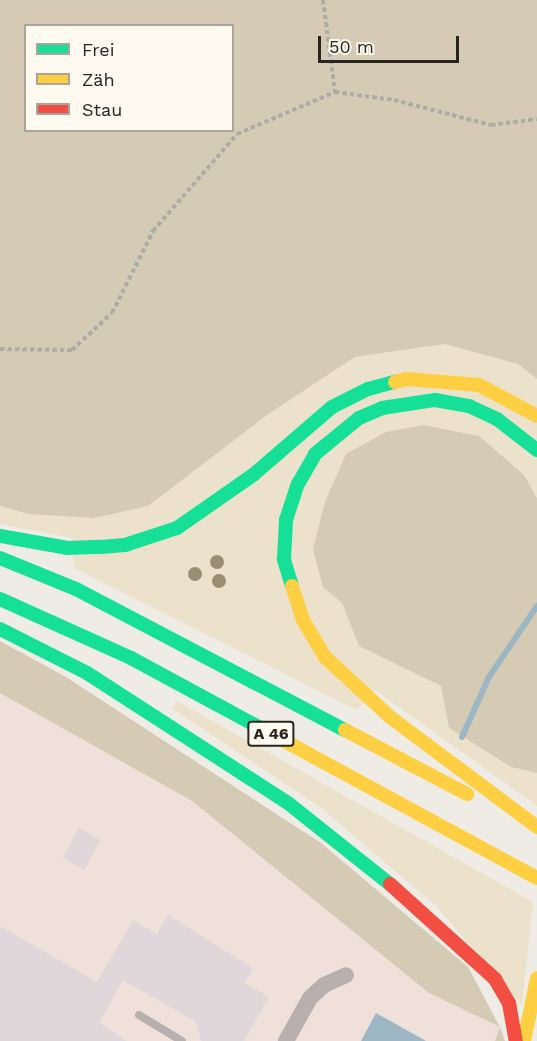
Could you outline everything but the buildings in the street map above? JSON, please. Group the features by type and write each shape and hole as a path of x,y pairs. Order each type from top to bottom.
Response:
{"highway":[{"path":"0,536 68,548 101,547 125,545 177,528 253,475 332,407 368,388 407,379 479,385 537,416"},
{"path":"537,450 497,419 469,406 435,400 382,408 359,418 315,454 298,484 286,520 284,559 303,620 325,657 390,717 537,829"},
{"name":"A 46","path":"0,558 76,589 537,829"},
{"name":"A 46","path":"0,599 131,658 537,878"},
{"path":"0,629 87,673 278,796 382,877 495,979 509,1003 516,1041"},
{"path":"524,1041 537,978"}],"street":[{"path":"286,1041 310,998 324,985 346,975"}],"lane":[{"path":"139,1015 182,1041"}],"path":[{"path":"323,0 335,92"},
{"path":"0,350 72,350 112,313 153,231 237,134 335,92 394,100 491,125 537,119"}],"shaded area":[{"path":"0,0 537,0 537,379 518,364 444,344 355,357 267,415 148,506 94,518 28,514 0,506"},
{"path":"444,344 518,364 537,379 537,498 524,475 323,587 342,603 360,646 441,686 449,728 511,767 537,773 537,806 375,690 357,710 74,568 72,538 0,524 0,506 28,514 267,415 355,357"},
{"path":"423,425 479,436 524,475 537,498 537,773 511,767 449,728 441,686 359,646 342,603 323,587 313,549 325,502 346,454 386,432"},
{"path":"0,641 66,677 321,843 468,967 500,1027 429,993 192,801 0,693"},
{"path":"0,693 192,801 429,993 500,1027 495,1041 0,1041"},
{"path":"177,701 533,902 522,1005 435,905 320,807 171,708"},
{"path":"500,1027 505,1041 495,1041"}],"water":[{"path":"376,1013 426,1041 361,1041"}],"waterway":[{"path":"462,737 489,677 537,606"}],"traffic: fast":[{"path":"0,536 68,548 101,547 125,545 177,528 253,475 332,407 368,389 395,382"},
{"path":"292,586 284,559 286,520 298,484 315,454 359,418 382,408 435,400 469,406 497,419 537,450"},
{"path":"0,558 76,589 345,730"},
{"path":"0,599 131,658 268,732"},
{"path":"0,629 87,673 288,803 390,884"}],"traffic: slow":[{"path":"395,382 407,379 479,385 537,416"},
{"path":"292,586 303,620 325,657 390,717 537,827"},
{"path":"345,730 467,794"},
{"path":"268,732 537,878"},
{"path":"524,1041 537,978"}],"traffic: jam":[{"path":"390,884 495,979 509,1003 516,1041"}]}
